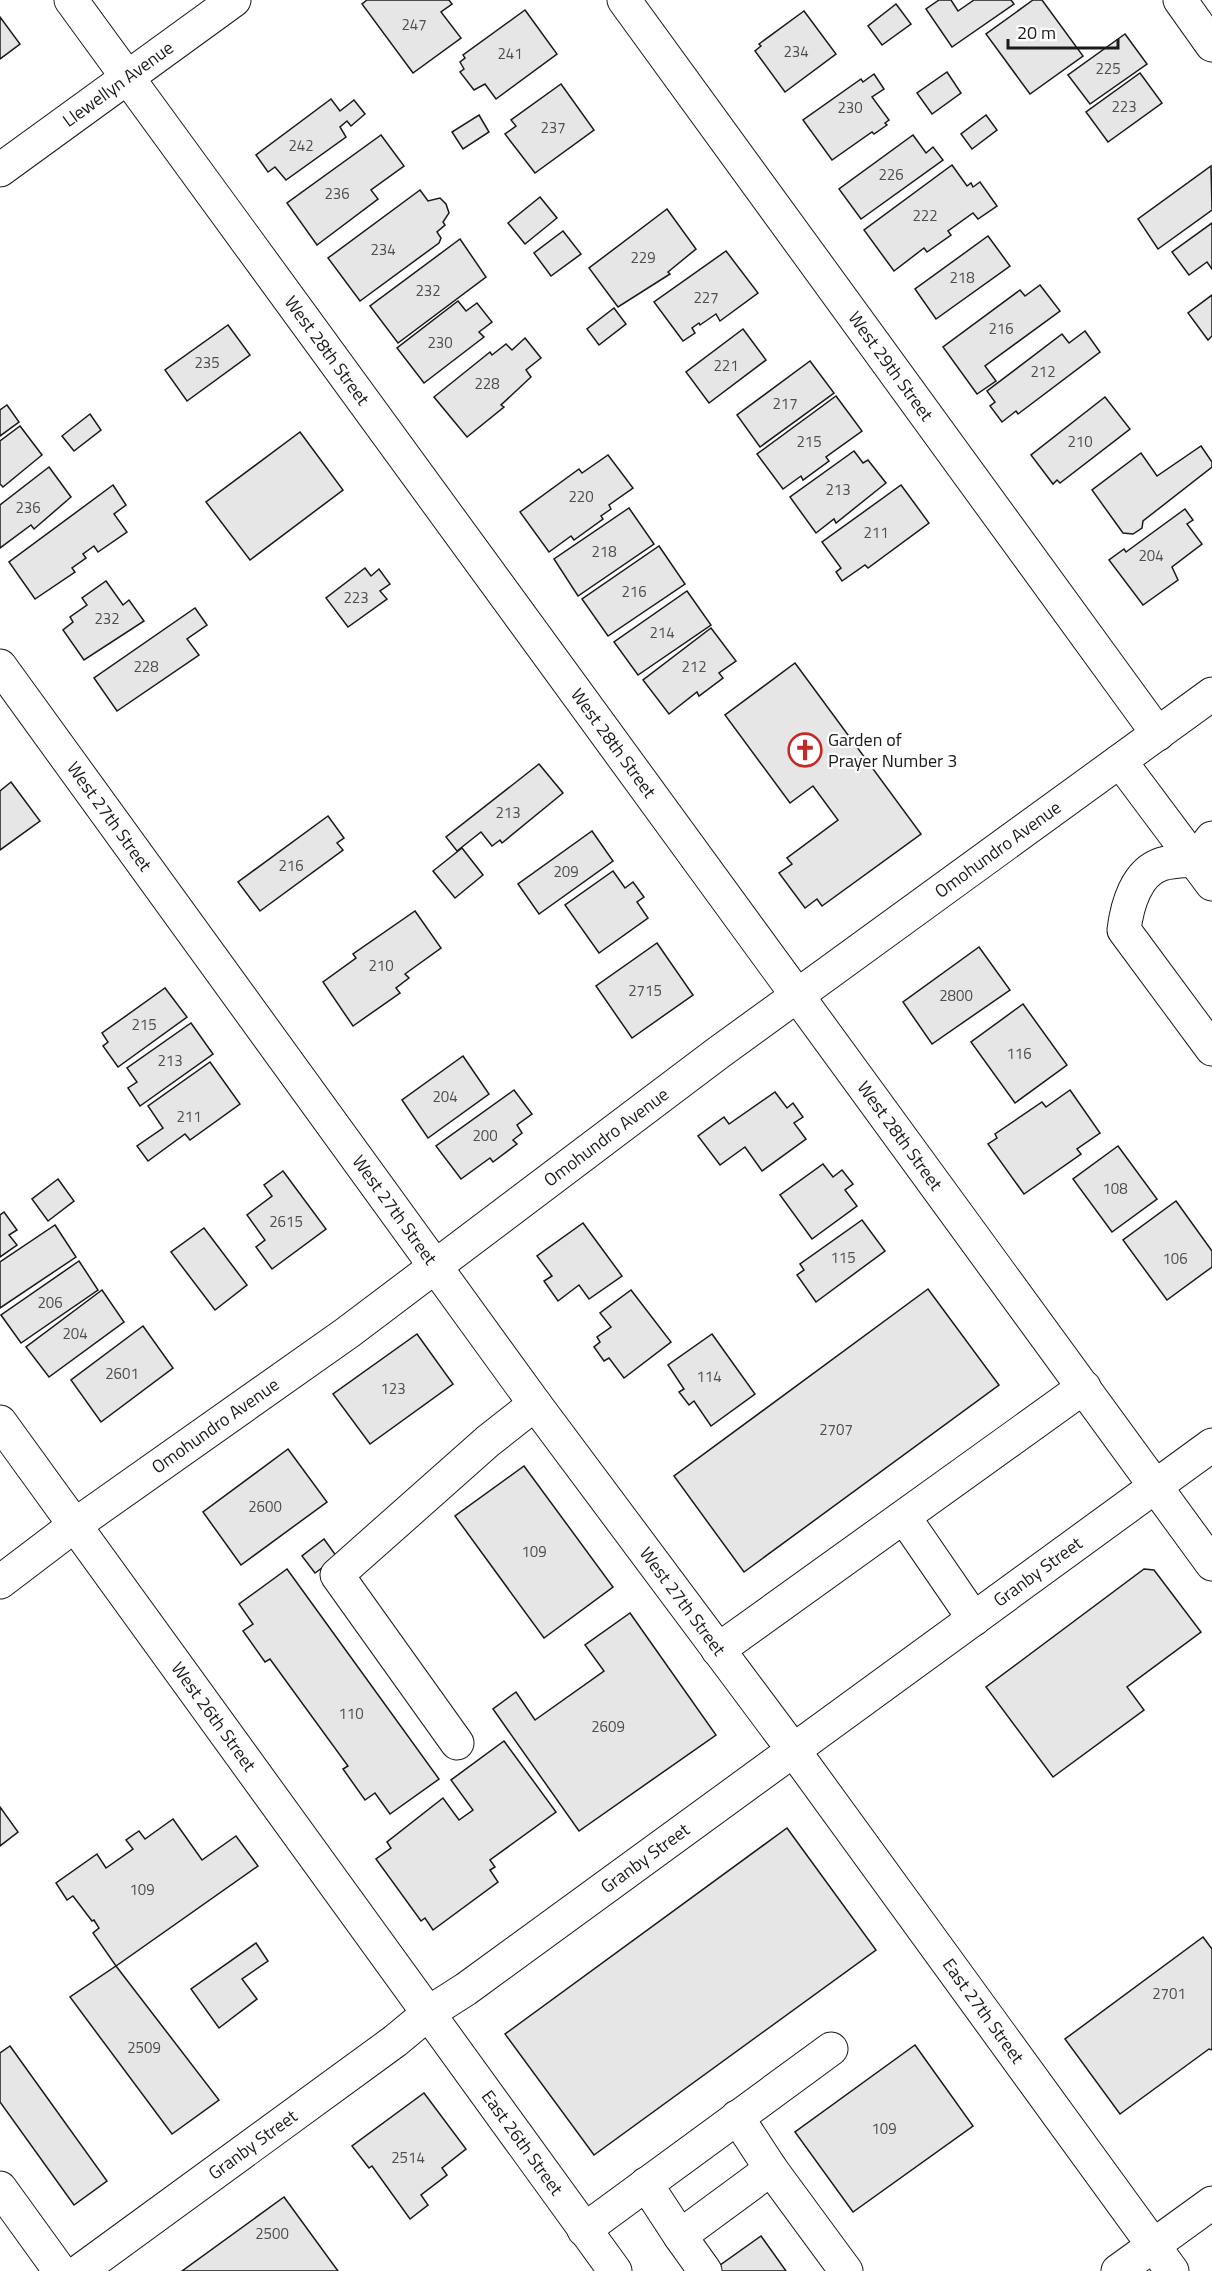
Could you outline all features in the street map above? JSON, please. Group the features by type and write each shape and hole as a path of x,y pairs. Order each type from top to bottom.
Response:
{"street":[{"name":"West 28th Street","path":"71,0 1212,1564"},
{"name":"Llewellyn Avenue","path":"0,170 234,0"},
{"name":"West 29th Street","path":"624,0 1158,734"},
{"path":"1180,0 1212,45"},
{"name":"West 27th Street","path":"0,666 535,1404 794,1751"},
{"name":"Omohundro Avenue","path":"0,1582 75,1525 347,1333 799,995 1212,694"},
{"path":"1120,761 1206,860"},
{"path":"1206,860 1161,864 1147,873 1126,909 1124,930 1212,1049"},
{"path":"718,1650 1084,1387"},
{"path":"457,1743 337,1575 488,1441 535,1404"},
{"name":"West 26th Street","path":"0,1422 430,2012"},
{"name":"Granby Street","path":"80,2271 395,2042 430,2012 476,1982 1212,1445"},
{"path":"904,1516 974,1619"},
{"name":"East 27th Street","path":"794,1751 1163,2258"},
{"name":"East 26th Street","path":"430,2012 615,2271"},
{"path":"584,2230 831,2049"},
{"path":"737,2117 771,2169 846,2271"},
{"path":"680,2236 771,2169"},
{"path":"646,2184 705,2271"},
{"path":"0,2188 60,2271"},
{"path":"1118,2271 1163,2258 1212,2203"}],"building":[{"path":"367,0 449,0 452,4 441,12 461,38 413,73 362,4"},
{"path":"939,0 951,0 958,11 974,0 1011,0 1014,4 952,47 926,9"},
{"path":"1033,0 1042,0 1083,56 1030,94 986,34"},
{"path":"896,4 911,24 882,45 868,26"},
{"path":"525,10 557,54 496,99 485,84 474,90 460,72 464,69 460,62 465,58 463,55"},
{"path":"804,11 836,54 785,92 755,51 761,46 759,44"},
{"path":"0,17 20,44 0,59"},
{"path":"1125,34 1147,64 1090,104 1068,75"},
{"path":"947,72 961,93 932,114 917,93"},
{"path":"1140,73 1162,103 1108,142 1086,112"},
{"path":"874,74 884,89 872,97 889,120 885,123 887,125 874,134 872,132 832,160 803,120 861,79 863,82"},
{"path":"561,84 594,130 535,173 505,134 516,126 511,120"},
{"path":"331,99 340,111 354,100 365,114 351,126 347,121 340,127 346,137 286,180 275,167 268,172 256,155"},
{"path":"479,115 489,132 463,149 452,132"},
{"path":"986,115 997,130 972,149 961,134"},
{"path":"381,135 404,166 371,190 378,199 317,245 287,203"},
{"path":"913,135 926,153 933,147 943,160 861,219 839,189"},
{"path":"952,165 967,186 971,183 973,187 980,182 997,206 978,219 973,213 948,231 951,235 927,252 924,248 894,271 864,230"},
{"path":"1211,166 1212,210 1158,249 1138,219"},
{"path":"420,190 428,201 440,198 446,204 449,213 443,222 445,225 437,232 441,238 439,243 360,301 328,258"},
{"path":"540,197 557,218 525,244 508,223"},
{"path":"667,209 696,249 668,272 670,274 618,307 589,268"},
{"path":"1212,223 1212,269 1207,262 1189,275 1172,252"},
{"path":"563,231 581,254 551,276 534,253"},
{"path":"988,236 1010,266 936,319 915,289"},
{"path":"460,239 486,277 398,343 370,306"},
{"path":"726,251 758,293 720,321 716,314 700,325 699,323 692,328 695,333 683,341 654,302"},
{"path":"1040,285 1060,311 985,366 996,381 977,394 943,347 1020,290 1025,296"},
{"path":"1212,295 1212,336 1208,340 1188,313"},
{"path":"458,301 466,311 477,303 492,322 479,332 484,337 424,383 397,348"},
{"path":"614,308 626,324 599,345 587,329"},
{"path":"228,325 250,355 187,401 165,370"},
{"path":"743,329 766,360 709,403 686,372"},
{"path":"1085,331 1100,352 1018,414 1016,411 1002,422 990,406 995,402 987,391 1062,334 1069,343"},
{"path":"525,338 541,358 526,370 531,377 501,405 504,407 467,437 434,397 490,352 492,355 506,344 512,350"},
{"path":"810,361 834,393 760,447 737,415"},
{"path":"836,396 862,431 826,457 829,461 803,480 801,476 783,489 757,454"},
{"path":"1105,397 1130,429 1060,483 1057,480 1053,484 1031,455"},
{"path":"7,405 19,422 0,436 0,410"},
{"path":"90,414 101,430 74,451 62,436"},
{"path":"20,426 42,455 3,487 0,484 0,441"},
{"path":"300,432 343,490 250,560 206,502"},
{"path":"1201,446 1212,462 1212,467 1143,521 1142,528 1133,534 1123,533 1092,490 1141,453 1157,476"},
{"path":"854,451 863,463 868,460 886,483 836,523 834,519 816,533 790,497"},
{"path":"608,455 633,488 609,505 611,509 601,516 603,519 574,540 571,536 549,552 520,512 579,469 582,473"},
{"path":"49,467 71,497 34,529 31,525 0,548 0,505"},
{"path":"113,485 126,505 114,514 127,532 98,552 94,546 83,554 86,558 72,568 75,572 35,599 9,562"},
{"path":"901,485 929,523 868,568 865,565 842,581 836,572 841,568 822,542"},
{"path":"629,508 654,544 578,596 554,559"},
{"path":"1185,509 1193,520 1187,524 1202,544 1172,567 1178,580 1143,605 1109,560 1124,549 1126,552"},
{"path":"659,546 685,584 608,636 582,599"},
{"path":"365,568 371,576 379,569 390,584 380,591 387,599 348,627 326,598"},
{"path":"106,581 123,605 129,600 144,621 84,660 63,630 73,622 70,617 87,605 82,598"},
{"path":"687,591 711,625 638,675 614,642"},
{"path":"195,608 207,625 187,639 199,655 117,711 94,678"},
{"path":"711,628 736,661 719,673 723,678 699,696 697,692 669,714 643,680"},
{"name":"Garden of Prayer Number 3","path":"795,663 921,834 822,906 817,899 805,908 779,873 792,864 787,858 838,820 813,786 790,803 725,715"},
{"path":"539,764 563,793 502,843 500,840 492,846 481,832 457,851 446,837"},
{"path":"11,782 40,821 0,850 0,791"},
{"path":"328,816 344,838 337,843 343,850 260,911 238,882"},
{"path":"592,831 613,861 539,914 518,884"},
{"path":"462,848 483,875 455,898 433,871"},
{"path":"613,871 625,888 633,882 644,897 637,902 648,918 599,953 565,905"},
{"path":"415,911 441,948 405,974 409,978 396,988 400,993 353,1026 323,982 356,958 353,954"},
{"path":"657,943 693,995 632,1038 596,986"},
{"path":"979,947 1010,990 932,1044 903,1002"},
{"path":"165,988 187,1017 118,1067 103,1046 108,1042 102,1033"},
{"path":"1023,1004 1067,1065 1015,1103 971,1042"},
{"path":"191,1023 213,1054 140,1106 128,1088 137,1082 127,1068"},
{"path":"463,1056 489,1094 428,1138 402,1100"},
{"path":"210,1062 240,1104 190,1140 185,1134 148,1161 137,1146 163,1128 148,1106"},
{"path":"514,1090 532,1114 517,1125 522,1133 513,1140 517,1144 493,1162 490,1158 461,1179 436,1146"},
{"path":"1070,1090 1100,1133 1077,1149 1081,1154 1024,1194 988,1144 997,1138 995,1134 1042,1102 1046,1107"},
{"path":"775,1092 787,1108 793,1103 803,1117 794,1123 806,1139 762,1171 745,1147 720,1165 698,1136 724,1117 729,1124"},
{"path":"1118,1146 1157,1199 1112,1232 1073,1179"},
{"path":"823,1164 833,1177 842,1170 853,1184 845,1190 857,1206 812,1239 780,1195"},
{"path":"283,1171 326,1229 272,1269 256,1247 265,1240 247,1215 272,1196 264,1185"},
{"path":"58,1179 74,1201 48,1221 32,1199"},
{"path":"1176,1201 1212,1251 1212,1267 1167,1300 1123,1240"},
{"path":"4,1212 17,1230 9,1235 17,1245 0,1257 0,1215"},
{"path":"862,1220 885,1251 816,1302 797,1275 804,1270 800,1264"},
{"path":"583,1223 622,1276 589,1299 579,1285 558,1301 544,1281 552,1276 537,1256"},
{"path":"55,1225 76,1257 0,1308 0,1262"},
{"path":"204,1228 247,1285 215,1310 171,1252"},
{"path":"79,1261 98,1290 21,1343 1,1315"},
{"path":"928,1289 999,1385 744,1572 674,1476"},
{"path":"102,1290 124,1322 49,1377 26,1347"},
{"path":"631,1290 671,1342 624,1378 609,1358 604,1361 594,1347 600,1342 597,1337 611,1327 600,1313"},
{"path":"143,1326 173,1368 101,1422 71,1380"},
{"path":"417,1334 453,1384 370,1444 333,1394"},
{"path":"712,1334 755,1394 711,1426 694,1401 689,1405 679,1392 684,1389 668,1365"},
{"path":"288,1449 327,1502 241,1565 203,1512"},
{"path":"524,1466 613,1587 544,1638 455,1516"},
{"path":"324,1539 337,1557 315,1573 302,1556"},
{"path":"287,1569 439,1779 390,1814 375,1793 365,1800 343,1769 348,1766 270,1659 265,1662 243,1631 253,1624 239,1604"},
{"path":"1144,1569 1154,1570 1201,1632 1127,1687 1144,1710 1053,1777 986,1687"},
{"path":"630,1613 716,1735 579,1831 493,1709 516,1692 535,1720 604,1671 585,1645"},
{"path":"504,1741 556,1812 490,1860 495,1867 490,1870 498,1882 433,1930 425,1918 421,1921 376,1859 391,1848 387,1842 443,1798 459,1820 473,1810 451,1780"},
{"path":"0,1807 18,1832 0,1846"},
{"path":"173,1819 202,1860 236,1836 258,1866 116,1966 93,1933 99,1928 94,1920 92,1921 73,1896 67,1900 56,1883 97,1854 106,1868 133,1849 126,1840 139,1831 145,1839"},
{"path":"787,1828 876,1950 594,2155 505,2034"},
{"path":"1203,1937 1212,1949 1212,2050 1209,2049 1120,2114 1065,2039"},
{"path":"256,1943 268,1961 242,1979 257,1999 219,2028 191,1989"},
{"path":"116,1966 219,2100 172,2134 70,1997"},
{"path":"915,2045 973,2126 853,2212 795,2132"},
{"path":"10,2046 107,2181 74,2205 0,2102 0,2053"},
{"path":"424,2093 466,2149 442,2168 447,2175 421,2195 428,2205 410,2219 372,2166 369,2168 352,2146"},
{"path":"284,2197 338,2271 182,2271"},
{"path":"761,2236 786,2271 718,2271 716,2268"}],"place":[{"name":"Garden of Prayer Number 3","path":"805,750"}]}
